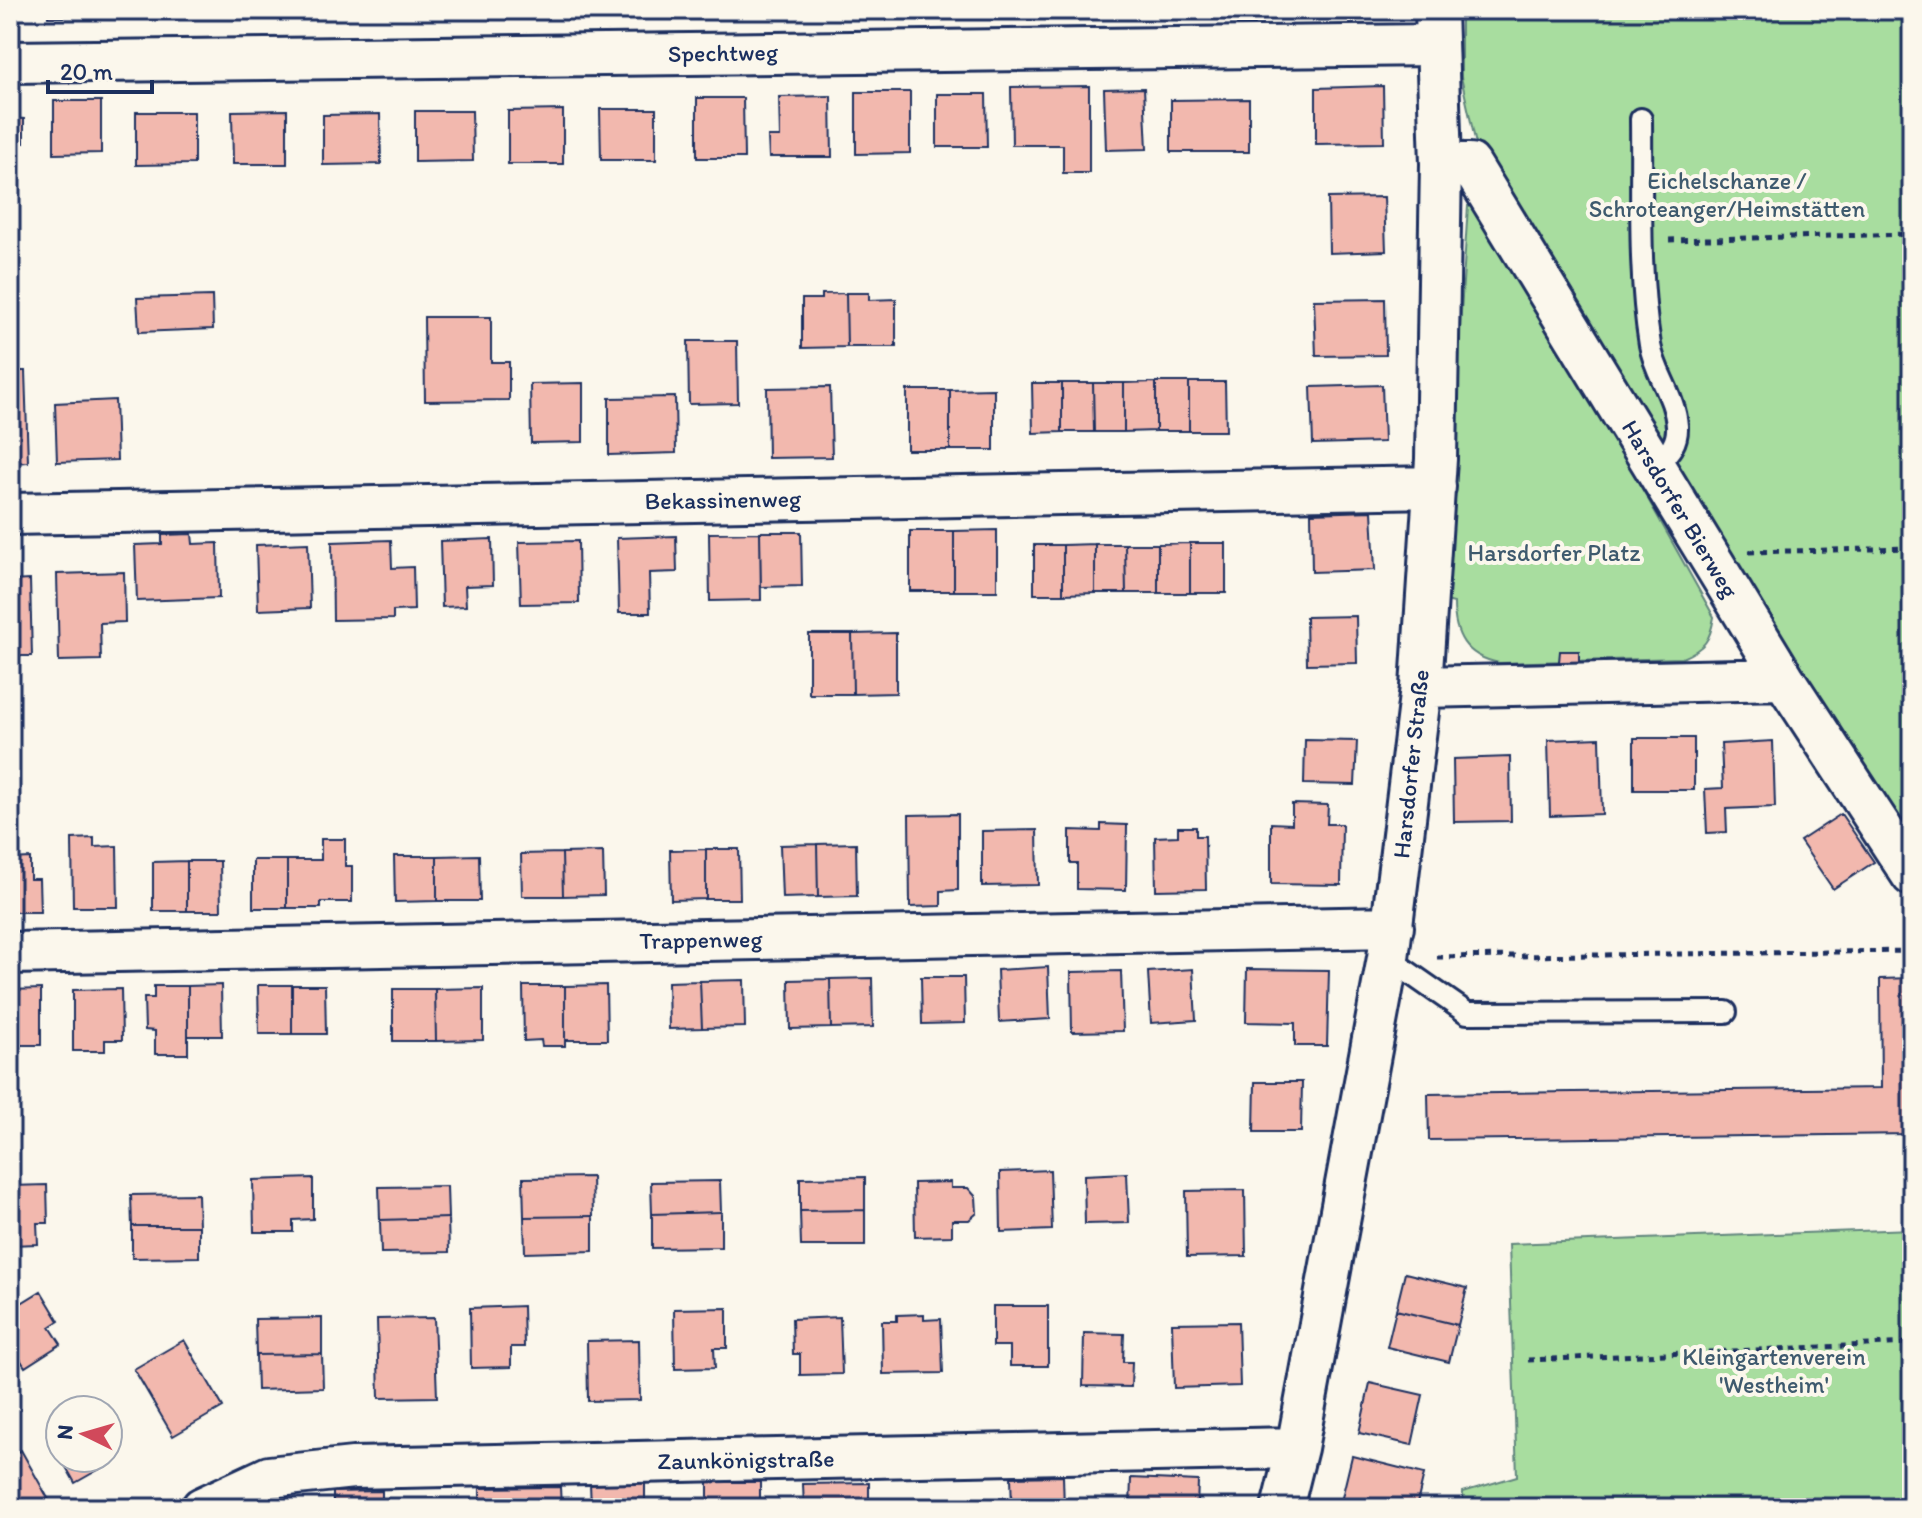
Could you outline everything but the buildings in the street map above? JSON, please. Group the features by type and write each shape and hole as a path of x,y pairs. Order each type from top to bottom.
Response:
{"street":[{"name":"Spechtweg","path":"10,62 1436,28"},
{"name":"Harsdorfer Straße","path":"1282,1508 1401,947 1435,487 1441,164 1436,28"},
{"name":"Harsdorfer Bierweg","path":"1441,164 1470,164 1784,679 1912,875"},
{"name":"Bekassinenweg","path":"10,514 1435,487"},
{"path":"1421,687 1784,679"},
{"name":"Trappenweg","path":"10,953 1401,947"},
{"name":"Zaunkönigstraße","path":"202,1508 255,1496 269,1477 353,1468 1297,1448"}],"lane":[{"path":"1641,119 1642,241 1650,342 1654,363 1673,404 1677,428 1674,447 1655,467"},
{"path":"1401,947 1467,1013 1726,1012"}],"path":[{"path":"1642,241 1912,234"},
{"path":"1736,553 1912,548"},
{"path":"1401,947 1912,951"},
{"path":"1528,1360 1912,1343"}],"green space":[{"name":"Eichelschanze / Schroteanger/Heimstätten","path":"1461,10 1912,10 1912,845 1475,140 1461,77"},
{"name":"Harsdorfer Platz","path":"1468,206 1485,208 1714,617 1705,643 1682,658 1499,663 1487,660 1470,649 1459,634 1454,603 1442,600"},
{"name":"Kleingartenverein 'Westheim'","path":"1912,1229 1912,1508 1463,1508 1463,1492 1517,1476 1509,1244"}]}
